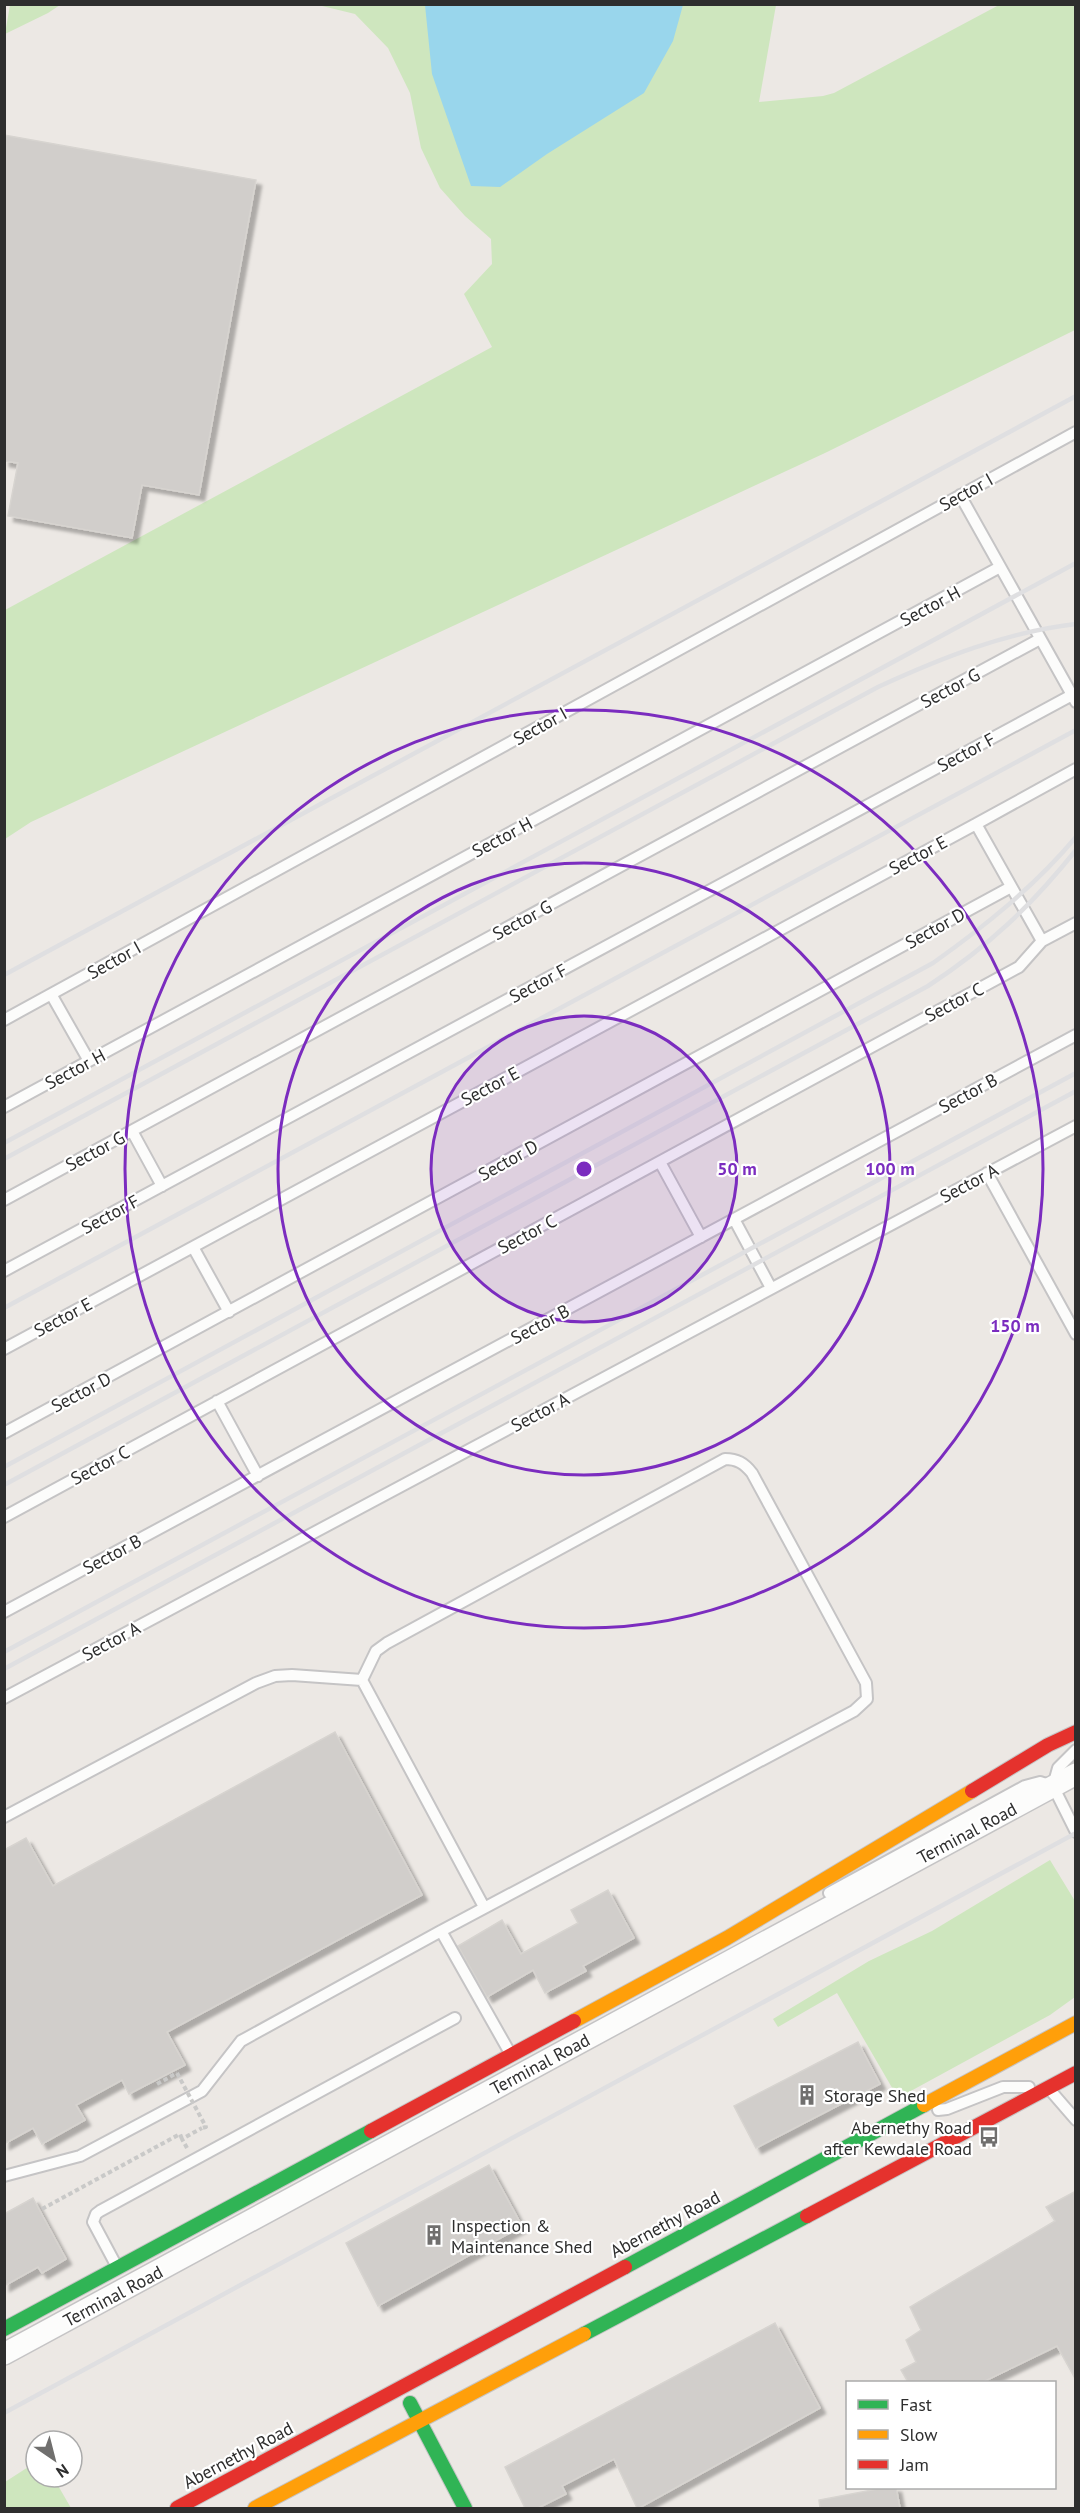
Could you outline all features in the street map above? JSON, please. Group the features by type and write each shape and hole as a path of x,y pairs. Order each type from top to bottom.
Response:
{"main road":[{"path":"4,2329 727,1938 1038,1751 1076,1732"},
{"name":"Abernethy Road","path":"177,2508 1076,2023"},
{"path":"255,2508 1076,2073"},
{"path":"402,2387 465,2508"}],"street":[{"name":"Terminal Road","path":"4,2354 1076,1774"}],"lane":[{"name":"Sector I","path":"4,1020 1076,432"},
{"path":"960,495 1074,698"},
{"name":"Sector H","path":"4,1107 1000,567"},
{"name":"Sector G","path":"4,1200 1040,639"},
{"name":"Sector F","path":"4,1271 1074,698"},
{"name":"Sector E","path":"4,1348 1076,769"},
{"path":"976,824 1042,941 1076,923"},
{"name":"Sector D","path":"4,1433 1011,887"},
{"name":"Sector C","path":"4,1516 1019,967 1042,941"},
{"path":"51,994 89,1061"},
{"name":"Sector B","path":"4,1612 1076,1035"},
{"name":"Sector A","path":"4,1698 1076,1126"},
{"path":"132,1131 162,1186"},
{"path":"660,1162 701,1237"},
{"path":"987,1173 1076,1335"},
{"path":"734,1219 771,1288"},
{"path":"193,1247 229,1312"},
{"path":"217,1401 258,1476"},
{"path":"4,2176 81,2156 202,2091 241,2041 484,1907 854,1711 867,1699 866,1683 752,1473 735,1459 725,1459 387,1643 376,1651 362,1680"},
{"path":"4,1816 256,1683 275,1676 362,1680"},
{"path":"362,1680 484,1907"},
{"path":"1076,1750 1058,1768 1053,1786 1076,1832"},
{"path":"727,1938 815,1900 1025,1786 1040,1782 1053,1786"},
{"path":"441,1931 511,2056"},
{"path":"118,2268 93,2222 100,2211 455,2018"},
{"path":"908,2113 947,2109 1003,2087 1047,2088 1076,2120"}],"path":[{"path":"157,2084 177,2073 206,2127 188,2136"},
{"path":"42,2209 180,2134 182,2139"}],"green space":[{"path":"10,4 60,5 5,34"},
{"path":"318,5 776,5 759,102 834,93 999,5 1075,5 1075,330 825,453 31,822 5,839 5,610 492,347 464,294 492,264 491,239 465,216 440,188 421,148 410,93 388,48 355,14"},
{"path":"1050,1860 1075,1901 1075,1997 1050,2015 898,2098 837,1993 778,2027 773,2019 869,1961 932,1931"},
{"path":"24,2470 24,2489 60,2489 71,2508 5,2508 5,2482"}],"water":[{"path":"425,4 683,5 673,41 644,93 547,154 500,187 471,186 432,74"}],"building":[{"path":"4,135 256,180 199,495 142,485 132,538 8,516 18,463 4,461"},
{"path":"335,1732 422,1895 167,2032 185,2065 129,2094 122,2080 76,2105 85,2120 42,2144 33,2128 4,2144 4,1850 26,1838 53,1886"},
{"path":"608,1890 634,1938 583,1966 586,1971 545,1993 533,1970 487,1997 458,1946 502,1920 521,1954 578,1923 571,1910"},
{"name":"Storage Shed","path":"858,2042 880,2084 756,2148 734,2106"},
{"name":"Inspection & Maintenance Shed","path":"489,2165 522,2226 378,2306 346,2243"},
{"path":"1076,2191 1076,2380 1057,2346 985,2381 907,2381 901,2370 916,2362 906,2340 921,2330 910,2307 1055,2221 1046,2207"},
{"path":"33,2198 66,2259 42,2273 38,2267 4,2286 4,2214"},
{"path":"775,2323 820,2408 639,2508 614,2459 562,2486 566,2494 538,2508 525,2508 505,2467"},
{"path":"877,2489 896,2489 900,2508 820,2508 819,2500"}],"railway":[{"path":"4,975 1076,396"},
{"path":"4,1143 1076,563"},
{"path":"4,1159 878,687 926,666 999,640 1076,624"},
{"path":"4,1308 1076,730"},
{"path":"4,1467 933,963 1008,905 1043,873 1076,837"},
{"path":"4,1485 928,986 971,956 1008,924 1076,850"},
{"path":"4,1652 1076,1073"},
{"path":"4,1669 1076,1091"},
{"path":"4,2413 1076,1833"}],"traffic: fast":[{"path":"625,2267 924,2105"},
{"path":"4,2329 371,2131"},
{"path":"584,2334 807,2216"},
{"path":"410,2403 465,2508"}],"traffic: slow":[{"path":"574,2021 727,1938 972,1791"},
{"path":"924,2105 1076,2023"},
{"path":"255,2508 584,2334"}],"traffic: jam":[{"path":"972,1791 1048,1745 1076,1732"},
{"path":"371,2131 574,2021"},
{"path":"807,2216 1076,2073"},
{"path":"177,2508 625,2267"}],"place":[{"name":"Storage Shed","path":"807,2095"},
{"name":"Abernethy Road after Kewdale Road","path":"989,2137"},
{"name":"Inspection & Maintenance Shed","path":"434,2235"}]}
